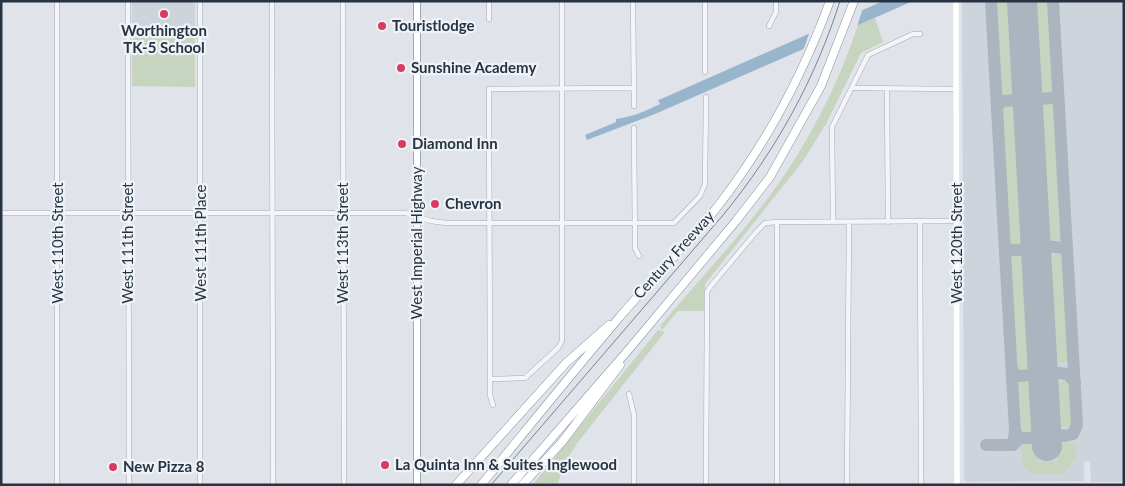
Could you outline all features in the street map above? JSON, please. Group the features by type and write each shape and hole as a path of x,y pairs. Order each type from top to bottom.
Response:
{"highway":[{"name":"Century Freeway","path":"481,485 618,318 717,207 745,169 770,130 812,48 830,1"},
{"name":"Century Freeway","path":"511,485 630,348 736,221 770,177 817,94 839,43 854,1"},
{"path":"456,485 566,364 602,330 618,318"},
{"path":"522,485 562,442 614,375 630,348"},
{"path":"461,485 490,448"}],"main road":[{"name":"West Imperial Highway","path":"417,1 417,485"},
{"name":"West 120th Street","path":"956,1 958,221 957,485"}],"street":[{"name":"West 110th Street","path":"57,1 57,485"},
{"name":"West 111th Street","path":"128,1 129,485"},
{"name":"West 111th Place","path":"200,1 200,485"},
{"path":"272,1 273,485"},
{"name":"West 113th Street","path":"343,1 344,485"},
{"path":"489,1 489,19"},
{"path":"490,379 522,379 529,376 558,348 562,338 562,1"},
{"path":"634,1 634,106"},
{"path":"705,1 705,72"},
{"path":"769,26 776,12 776,1"},
{"path":"833,222 832,127 853,88 864,60 870,53 913,34 920,34"},
{"path":"493,405 490,395 489,90 634,88"},
{"path":"853,88 956,89"},
{"path":"887,88 888,222"},
{"path":"1,213 406,213 446,223 674,223 700,196 705,184 706,97"},
{"path":"634,128 635,248 639,256"},
{"path":"706,485 707,292 756,231 765,223 777,222 958,221"},
{"path":"777,222 777,485"},
{"path":"847,485 849,222"},
{"path":"920,222 921,485"},
{"path":"629,394 634,415 634,485"}],"shaded area":[{"name":"Worthington TK-5 School","path":"132,1 195,1 195,27 146,27 146,37 132,37"},
{"path":"962,1 1124,1 1124,482 1091,482 1090,461 1084,462 1084,481 967,482 964,479"}],"green space":[{"path":"998,1 1009,1 1015,91 1017,92 1013,96 1004,96 1001,92"},
{"path":"1035,1 1048,1 1053,90 1050,94 1043,94 1040,90"},
{"path":"875,18 883,42 861,53 826,124 803,161 705,284 704,311 678,311 662,330 660,326 722,255 774,190 816,122 839,74 858,25"},
{"path":"146,27 195,27 195,87 132,86 132,37 145,37"},
{"path":"1051,102 1054,105 1062,240 1051,242 1048,238 1041,105"},
{"path":"1014,104 1018,107 1016,109 1023,242 1025,242 1020,246 1012,246 1009,242 1002,110 1005,105"},
{"path":"1024,254 1026,257 1024,259 1030,366 1033,366 1029,371 1021,372 1017,368 1011,262 1011,256"},
{"path":"1061,254 1063,257 1069,360 1064,363 1058,361 1055,355 1049,256"},
{"path":"658,330 665,332 578,442 565,462 558,483 534,483"},
{"path":"1022,380 1030,380 1033,383 1031,385 1034,429 1037,431 1029,435 1021,432 1020,388 1018,385"},
{"path":"1065,381 1070,385 1073,422 1068,429 1060,426 1056,418 1059,417 1057,387 1055,384"},
{"path":"1025,442 1033,442 1037,445 1038,462 1058,461 1057,444 1075,443 1076,457 1064,473 1035,474 1027,471 1023,466 1021,447"}],"water":[{"path":"883,1 913,1 655,114 587,140 585,135 616,122 616,119 649,109 660,104 658,100"}],"pier":[{"path":"863,7 857,27 803,51 810,31"}],"taxiway":[{"path":"991,1 1015,431 1013,445"},
{"path":"1015,431 1019,438 1036,438 1043,434 1046,421 1054,434 1065,436 1073,434 1077,425 1053,1"},
{"path":"1016,100 1023,98 1027,86"},
{"path":"997,107 1002,101 1053,98 1058,94"},
{"path":"1005,245 1009,250 1026,248 1032,242 1035,233 1044,246 1064,248 1066,251"},
{"path":"1012,369 1015,376 1033,375 1040,371 1042,361 1051,372 1067,374 1075,382"},
{"path":"986,445 1013,445 1019,439"}],"runway":[{"path":"1022,1 1047,446"}],"tram line":[{"path":"491,485 743,190 777,139 806,86 819,59 840,1"}],"place":[{"name":"Worthington TK-5 School","path":"164,14"},
{"name":"Touristlodge","path":"382,26"},
{"name":"Sunshine Academy","path":"401,68"},
{"name":"Diamond Inn","path":"402,144"},
{"name":"Chevron","path":"435,204"},
{"name":"La Quinta Inn & Suites Inglewood","path":"385,465"},
{"name":"New Pizza 8","path":"113,467"}]}
